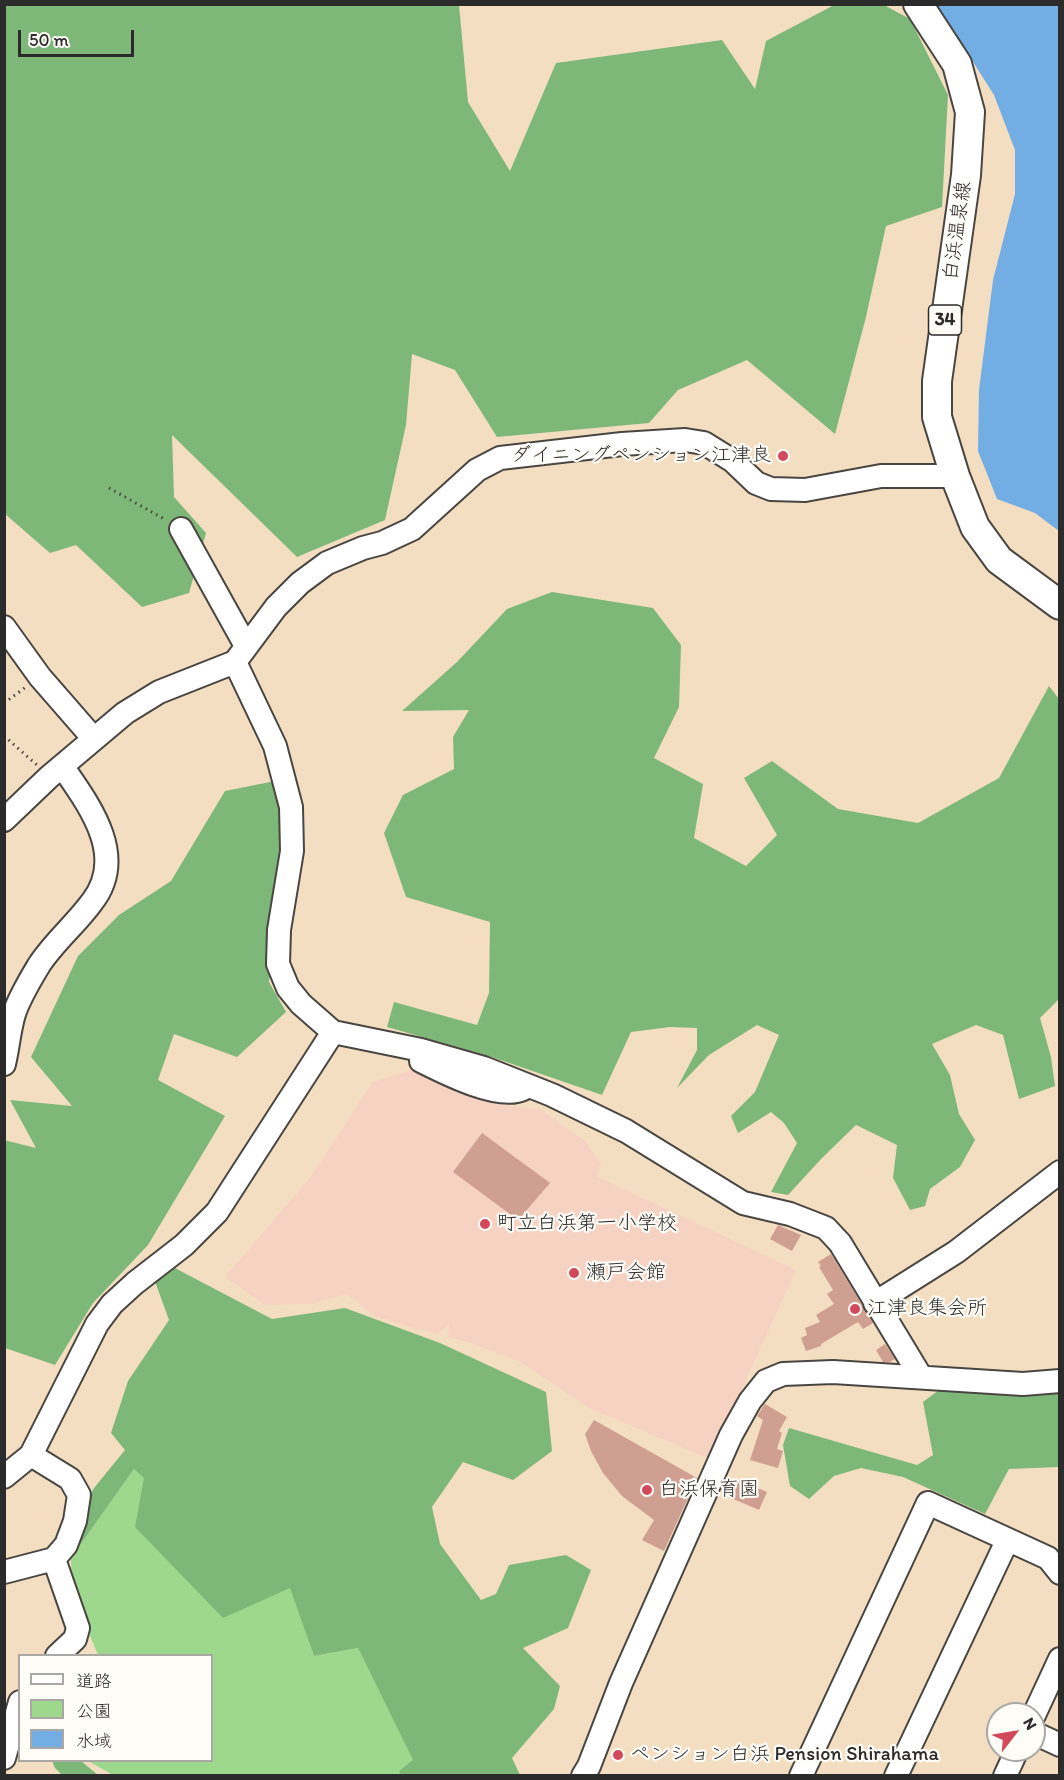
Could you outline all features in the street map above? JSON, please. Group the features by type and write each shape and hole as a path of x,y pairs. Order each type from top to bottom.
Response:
{"main road":[{"name":"白浜温泉線","path":"918,4 957,64 969,112 966,175 937,381 937,417 955,476 975,527 999,560 1059,605"}],"street":[{"path":"4,820 55,771 125,713 159,692 240,654 276,607 300,583 327,563 382,543 412,529 477,470 500,458 622,444 685,440 704,443 733,461 756,483 771,489 805,490 881,476 955,476"},
{"path":"181,529 240,654 275,746 291,807 292,851 279,930 278,964 288,988 301,1004 333,1032 421,1050 483,1068 552,1095 626,1131 743,1203 790,1214 826,1228 840,1243 921,1377"},
{"path":"4,627 40,677 94,739"},
{"path":"4,1064 14,1014 28,984 40,963 94,901 103,884 107,861 102,833 91,808 55,771"},
{"path":"4,1477 31,1455 97,1324 120,1297 184,1245 217,1212 333,1032"},
{"path":"875,1303 956,1252 1059,1172"},
{"path":"583,1776 621,1683 731,1435 750,1401 766,1380 783,1374 833,1372 1023,1384 1059,1381"},
{"path":"4,1572 54,1559 66,1545 75,1521 79,1495 70,1479 31,1455"},
{"path":"801,1776 928,1503 1048,1558 1059,1573"},
{"path":"896,1776 1007,1541"},
{"path":"54,1559 78,1628 75,1639 59,1654"},
{"path":"1040,1702 1059,1659"},
{"path":"4,1758 16,1696"},
{"path":"1005,1776 1011,1762"}],"path":[{"path":"109,488 181,529"},
{"path":"4,703 40,677"},
{"path":"4,736 55,771"}],"shaded area":[{"name":"町立白浜第一小学校","path":"411,1070 468,1094 508,1106 540,1109 585,1141 601,1164 596,1176 796,1270 710,1459 591,1409 520,1362 468,1342 448,1337 449,1324 438,1334 412,1328 373,1315 347,1294 312,1304 265,1305 225,1277 310,1178 373,1082"}],"green space":[{"path":"5,5 459,5 468,102 510,171 556,63 722,40 755,89 766,41 834,5 884,5 910,19 948,95 942,207 886,226 866,317 835,434 747,360 678,390 649,423 497,437 455,370 412,354 406,425 385,520 297,557 172,435 174,497 206,533 189,593 142,607 76,545 50,553 5,514"},
{"path":"552,592 653,608 681,645 679,707 654,758 703,784 694,838 746,866 777,835 744,778 772,761 838,809 918,823 999,778 1049,686 1059,699 1059,999 1040,1018 1051,1057 1055,1086 1019,1099 1003,1035 976,1025 932,1044 950,1075 959,1114 975,1140 960,1167 930,1189 925,1206 910,1210 893,1178 897,1145 856,1125 788,1195 771,1192 797,1143 784,1123 771,1112 738,1133 731,1116 755,1092 779,1035 757,1025 709,1055 677,1088 697,1050 697,1028 670,1027 631,1032 602,1095 492,1057 387,1027 394,1002 477,1025 489,993 490,922 406,897 384,833 403,795 454,769 453,737 469,710 402,711 457,662 507,609"},
{"path":"280,780 283,830 269,982 286,1012 237,1057 174,1034 158,1080 225,1116 148,1245 93,1303 55,1365 5,1348 4,1140 36,1148 10,1100 72,1106 31,1057 78,956 119,915 171,881 225,791"},
{"path":"173,1267 272,1319 345,1308 440,1343 546,1392 552,1451 513,1480 463,1462 432,1507 440,1544 481,1600 496,1594 509,1565 566,1555 591,1570 568,1628 523,1648 560,1686 554,1709 512,1758 520,1775 401,1776 399,1771 413,1760 358,1648 314,1656 290,1588 223,1618 135,1527 144,1478 134,1469 71,1558 86,1502 94,1488 125,1450 111,1433 128,1381 169,1320 153,1276"},
{"path":"943,1387 1059,1391 1059,1467 1009,1469 985,1514 903,1477 861,1468 834,1476 809,1499 790,1486 783,1445 789,1428 917,1465 933,1455 923,1402"},
{"path":"134,1469 291,1588 314,1656 358,1648 414,1761 399,1771 401,1775 113,1775 90,1762 213,1762 213,1654 98,1654 72,1592 71,1558"},
{"path":"52,1762 82,1762 98,1775 62,1775"}],"water":[{"path":"937,5 1059,5 1059,531 1035,513 997,499 978,451 979,390 993,280 1015,194 1015,150 994,95"}],"building":[{"path":"482,1133 550,1183 518,1220 453,1172"},
{"path":"778,1225 801,1235 792,1251 770,1239"},
{"path":"831,1254 873,1323 863,1329 858,1322 821,1346 806,1351 801,1338 807,1335 805,1328 820,1322 816,1315 834,1304 827,1294 833,1290 818,1262"},
{"path":"885,1344 895,1359 890,1362 883,1362 876,1350"},
{"path":"765,1404 787,1417 779,1431 782,1433 777,1449 783,1451 778,1468 750,1460 763,1420 757,1416"},
{"path":"594,1420 697,1478 664,1551 642,1540 654,1520 622,1496 603,1473 591,1451 585,1434"},
{"path":"739,1480 767,1492 759,1510 731,1498"}],"place":[{"name":"ダイニングペンション江津良","path":"783,456"},
{"name":"町立白浜第一小学校","path":"485,1224"},
{"name":"瀬戸会館","path":"574,1273"},
{"name":"江津良集会所","path":"855,1309"},
{"name":"白浜保育園","path":"647,1490"},
{"name":"ペンション白浜 Pension Shirahama","path":"618,1755"}]}
